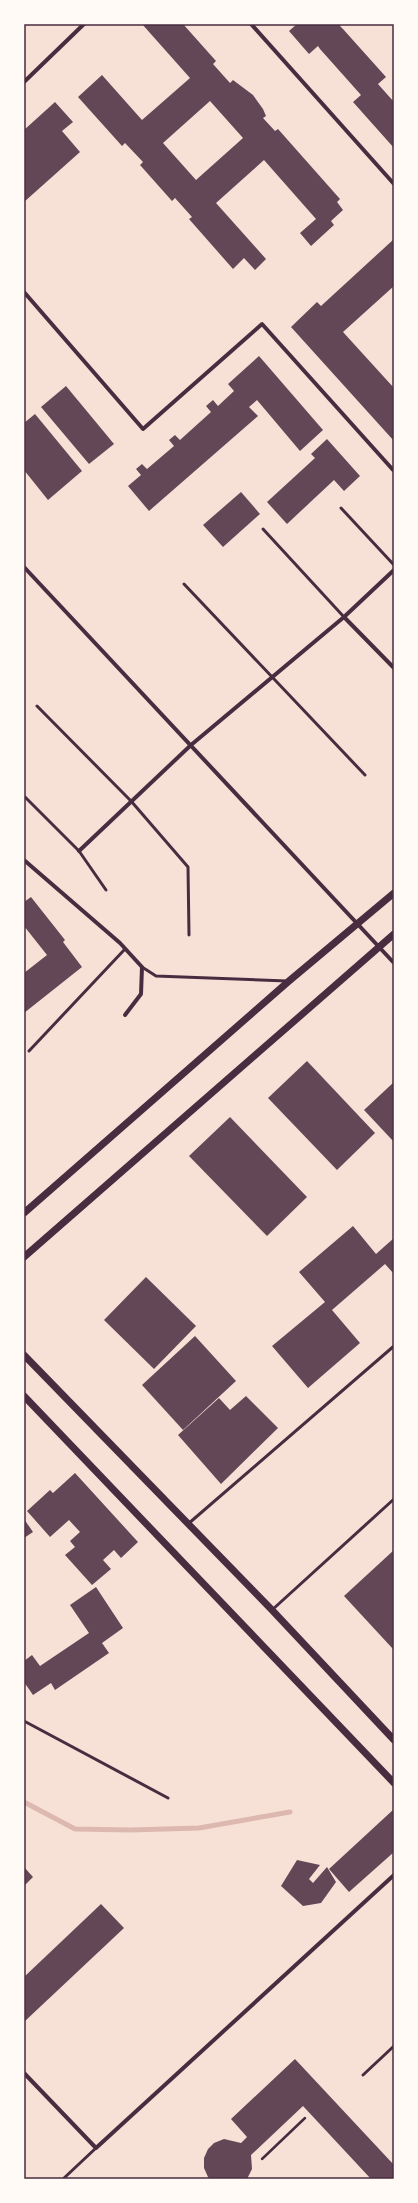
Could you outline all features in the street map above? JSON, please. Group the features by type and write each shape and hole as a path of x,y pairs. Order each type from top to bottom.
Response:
{"street":[{"path":"24,82 84,24"},
{"path":"251,24 394,184"},
{"path":"24,292 143,429 262,324 394,471"},
{"path":"24,567 394,963"},
{"path":"79,851 191,745 344,617 394,570"},
{"path":"344,617 394,668"},
{"path":"24,860 125,949 142,967 141,994 125,1016"},
{"path":"24,1213 289,981 394,893"},
{"path":"24,1257 394,934"},
{"path":"24,1355 272,1610 394,1740"},
{"path":"24,1396 394,1783"},
{"path":"24,2073 96,2148 394,1875"}],"lane":[{"path":"341,508 394,564"},
{"path":"264,529 344,617"},
{"path":"184,584 365,775"},
{"path":"37,706 131,801 188,867 189,935"},
{"path":"24,796 79,851 106,890"},
{"path":"29,1051 125,949"},
{"path":"142,967 156,976 289,981"},
{"path":"188,1524 394,1346"},
{"path":"272,1610 394,1499"},
{"path":"24,1721 168,1798"},
{"path":"364,2074 394,2046"},
{"path":"63,2179 96,2148"}],"path":[{"path":"262,2159 305,2118"}],"building":[{"path":"142,24 183,24 216,61 213,64 230,83 233,80 253,95 263,109 266,116 263,118 275,131 278,129 340,199 337,202 343,210 331,221 334,225 311,246 300,233 316,219 264,160 216,203 266,259 255,270 244,258 233,269 189,219 192,217 175,198 172,201 140,165 143,162 125,143 122,146 78,97 102,75 142,120 190,78","holes":["210,101 243,138 196,180 163,143"]},
{"path":"297,24 342,24 340,26 386,77 378,84 394,102 394,148 353,102 361,95 318,46 309,54 289,31"},
{"path":"55,102 73,122 62,131 80,152 24,202 24,130"},
{"path":"394,239 394,286 343,332 394,388 394,441 291,327 317,302 321,306"},
{"path":"259,356 323,430 300,451 257,400 249,407 258,416 149,511 128,486 141,475 136,469 142,464 147,469 174,446 169,440 175,435 180,440 211,412 206,406 213,400 218,406 234,391 228,384"},
{"path":"66,386 114,444 89,464 41,407"},
{"path":"35,414 82,471 48,500 24,470 24,423"},
{"path":"327,439 360,476 344,491 334,480 287,524 267,502 315,458 311,454"},
{"path":"241,492 260,514 223,547 203,525"},
{"path":"31,897 65,940 63,942 82,967 24,1013 24,973 47,955 24,926 24,902"},
{"path":"307,1061 375,1133 337,1170 268,1098"},
{"path":"394,1082 394,1142 364,1110"},
{"path":"230,1117 307,1197 267,1236 189,1156"},
{"path":"353,1226 376,1254 394,1238 394,1274 385,1264 332,1310 360,1343 308,1388 272,1346 325,1302 299,1272"},
{"path":"146,1277 196,1326 154,1369 104,1320"},
{"path":"195,1336 236,1381 183,1430 142,1385"},
{"path":"246,1396 278,1428 221,1484 178,1435 219,1398 230,1410"},
{"path":"75,1473 138,1542 121,1558 114,1550 103,1560 111,1569 92,1585 65,1555 75,1547 70,1541 80,1532 69,1520 50,1537 27,1511 50,1490 53,1493"},
{"path":"24,1519 33,1532 24,1538"},
{"path":"394,1550 394,1648 393,1649 344,1596"},
{"path":"96,1587 123,1628 102,1643 109,1653 55,1690 51,1683 33,1695 24,1682 24,1661 32,1655 40,1666 89,1633 70,1605"},
{"path":"394,1809 394,1852 349,1892 329,1869"},
{"path":"297,1860 320,1865 309,1879 313,1883 327,1867 336,1882 321,1903 303,1906 281,1886"},
{"path":"24,1867 33,1877 24,1886"},
{"path":"101,1904 124,1928 24,2022 24,1977"},
{"path":"295,2059 394,2165 394,2179 371,2179 303,2106 251,2155 252,2169 247,2179 210,2179 208,2177 204,2168 204,2158 208,2149 214,2143 224,2139 241,2143 247,2137 231,2119"}],"waterway":[{"path":"24,1802 75,1829 130,1830 199,1828 290,1812"}]}
